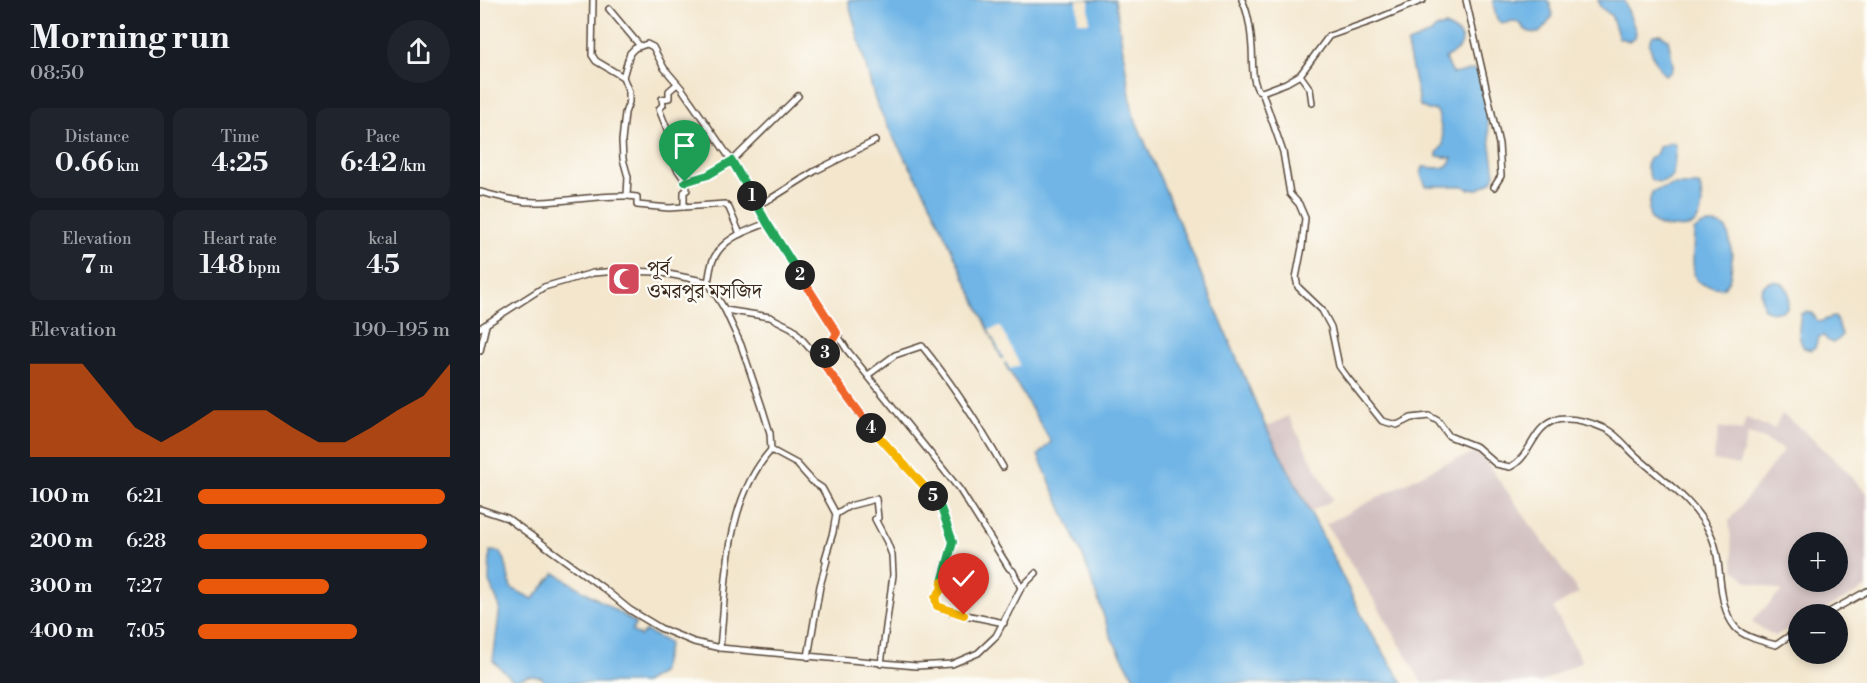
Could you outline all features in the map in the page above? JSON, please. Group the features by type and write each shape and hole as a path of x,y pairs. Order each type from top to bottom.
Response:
{"street":[{"path":"593,0 592,56 596,61 623,77 629,92 622,141 623,159 628,177 627,196"},
{"path":"1242,0 1247,13 1256,87 1262,92 1283,152 1290,194 1299,204 1305,218 1296,278 1298,287 1322,310 1331,327 1339,366 1382,421 1397,425 1411,418 1429,416 1438,421 1449,436 1477,447 1496,464 1510,467 1525,456 1536,436 1550,422 1569,419 1606,430 1678,492 1705,523 1715,546 1725,604 1735,627 1748,635 1776,645 1788,637"},
{"path":"1262,92 1300,75 1329,36 1423,0"},
{"path":"1466,0 1500,144 1502,176 1494,187"},
{"path":"609,9 640,46"},
{"path":"623,77 630,53 635,48 647,44 653,47 664,68 732,161 767,223 847,350 960,490 1009,568 1014,571 1022,588"},
{"path":"1300,75 1310,89 1312,103"},
{"path":"677,84 669,91 669,98 662,99 663,105 659,109 671,139 674,161 685,182 687,190 684,192 684,207"},
{"path":"685,182 708,175 732,161 798,96"},
{"path":"757,205 815,171 875,141"},
{"path":"480,192 510,199 540,202 627,196 637,197 637,205 660,208 725,204 740,234"},
{"path":"720,648 733,527 745,491 758,464 771,450 770,433 741,345 725,310 708,282 713,259 724,243 767,223"},
{"path":"480,351 483,327 544,287 593,273 619,271 658,272 708,282"},
{"path":"725,310 770,316 792,328 822,362 861,416 928,489 941,508 953,542 941,590 935,598 937,606 951,612 1004,623"},
{"path":"822,362 826,350 837,333"},
{"path":"868,375 895,355 922,346 941,369 979,425 1003,467"},
{"path":"771,450 797,464 813,482 822,488 836,514 825,559 827,560 818,596 808,657"},
{"path":"836,514 849,506 876,499 878,518 875,519 892,555 893,575 881,664"},
{"path":"480,509 507,518 630,610 660,628 694,642 720,648 881,664 916,666 952,664 978,653 996,636 1022,588 1036,573"},
{"path":"1844,604 1867,591"}],"shaded area":[{"path":"1782,414 1848,472 1867,494 1867,587 1835,604 1788,604 1788,629 1775,636 1751,622 1782,591 1747,581 1734,569 1729,521 1784,450 1764,439 1748,434 1739,465 1713,460 1719,427 1742,431 1746,418 1774,429"},
{"path":"1288,416 1333,500 1298,518 1254,434"},
{"path":"1479,452 1579,593 1553,608 1582,661 1540,683 1422,683 1376,603 1326,524 1445,463"}],"water":[{"path":"848,0 1115,0 1133,114 1265,425 1369,630 1403,683 1137,683 1111,637 1084,559 1038,455 1051,442 1002,359 928,198 894,139 875,100"},
{"path":"1493,0 1548,0 1552,10 1551,18 1539,33 1530,32 1518,22 1502,23 1499,21"},
{"path":"1598,0 1624,0 1636,32 1635,38 1629,41 1619,38 1611,15 1600,7"},
{"path":"1445,26 1459,35 1462,41 1457,50 1445,58 1453,74 1475,69 1481,77 1495,174 1492,181 1479,189 1469,189 1463,186 1426,186 1421,175 1423,167 1444,167 1452,158 1437,156 1443,145 1438,113 1436,110 1428,110 1420,106 1407,45 1430,34 1436,28"},
{"path":"1660,34 1668,39 1673,64 1671,72 1665,75 1653,57 1649,44 1653,35"},
{"path":"1672,142 1676,146 1673,175 1663,181 1651,180 1646,165 1649,159 1657,153 1659,147"},
{"path":"1673,185 1700,186 1701,210 1693,225 1664,227 1657,225 1650,218 1649,206 1652,192"},
{"path":"1709,224 1723,226 1731,246 1732,266 1728,283 1722,288 1701,284 1694,273 1694,231 1700,226"},
{"path":"1771,281 1781,283 1789,293 1787,308 1778,312 1764,309 1761,289"},
{"path":"1812,313 1818,322 1835,317 1842,334 1839,339 1833,343 1824,336 1819,337 1815,347 1811,350 1804,348 1799,336 1799,327 1801,314"},
{"path":"490,551 500,552 505,560 511,588 533,599 555,573 636,623 632,631 640,636 646,631 669,643 661,673 644,683 546,683 541,677 528,676 514,681 493,661 500,607 489,582"}],"pier":[{"path":"1077,0 1089,0 1089,22 1078,22"},
{"path":"1000,326 1020,365 1010,369 1006,362 1001,364 1000,361 1004,358 989,330"}],"place":[{"name":"পূর্ব ওমরপুর মসজিদ","path":"624,279"}],"route":[{"path":"685,182 708,175 732,161 767,223 837,333 826,350 822,362 861,416 928,489 941,508 953,542 941,590 935,598 937,606 964,615"}]}
